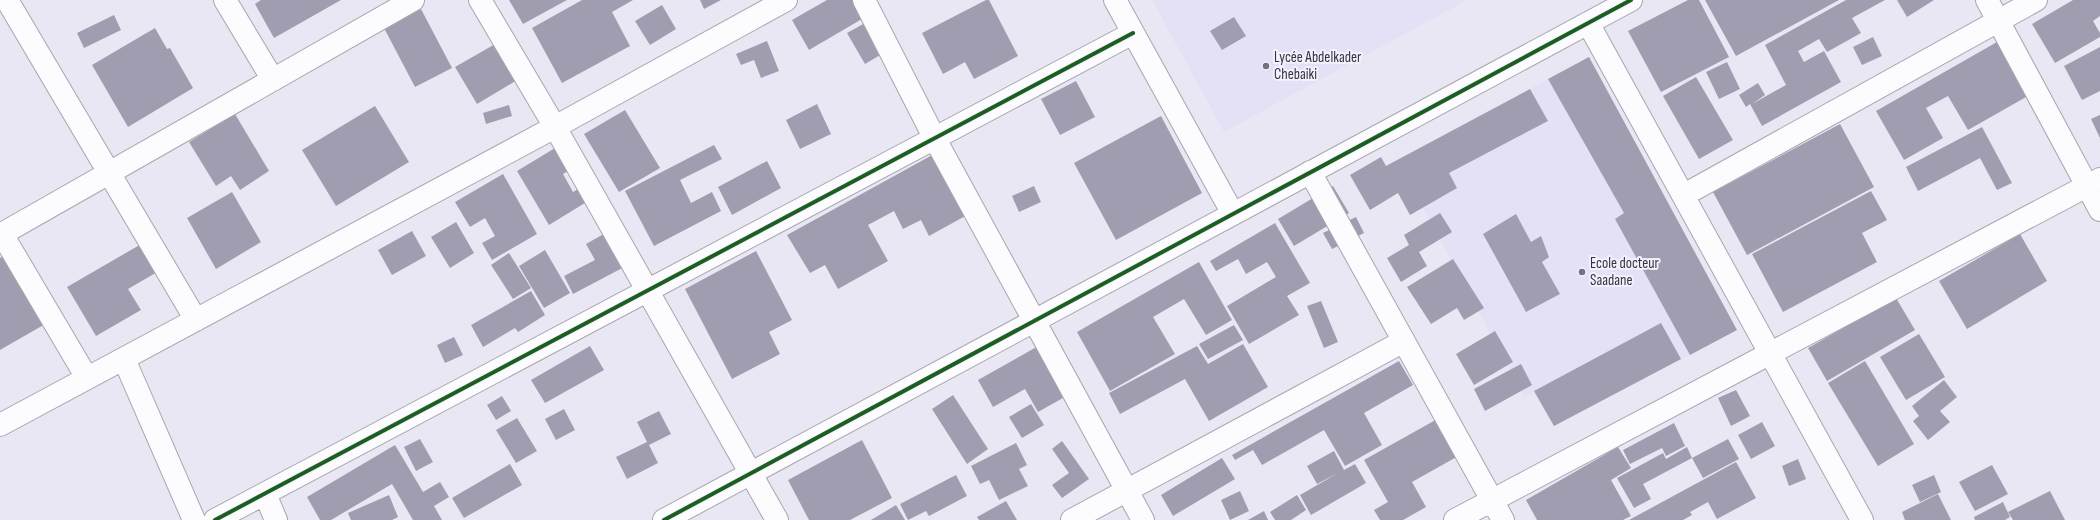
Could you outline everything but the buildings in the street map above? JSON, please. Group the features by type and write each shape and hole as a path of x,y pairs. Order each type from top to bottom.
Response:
{"street":[{"path":"7,0 196,320"},
{"path":"225,0 273,80"},
{"path":"87,378 1,235 413,0"},
{"path":"480,0 556,127 777,520"},
{"path":"0,425 556,127 786,0"},
{"path":"864,0 934,139 1144,520"},
{"path":"1115,0 1233,214"},
{"path":"664,520 1631,0"},
{"path":"1987,0 2094,183 2100,210"},
{"path":"1684,195 2036,0"},
{"path":"1588,23 1771,353 1853,517"},
{"path":"215,520 1133,33"},
{"path":"1310,172 1503,520"},
{"path":"1455,520 2094,183"},
{"path":"1072,520 1404,341"},
{"path":"124,359 194,520"},
{"path":"265,494 276,520"}],"shaded area":[{"name":"Lycée Abdelkader Chebaiki","path":"1152,0 1467,0 1224,132"},
{"name":"Ecole docteur Saadane","path":"1589,57 1737,330 1554,426 1534,392 1524,396 1423,208 1410,215 1383,167"}],"cycle path":[{"path":"664,520 1631,0"},
{"path":"215,520 1133,33"}],"place":[{"name":"Lycée Abdelkader Chebaiki","path":"1266,66"},
{"name":"Ecole docteur Saadane","path":"1582,272"}]}
